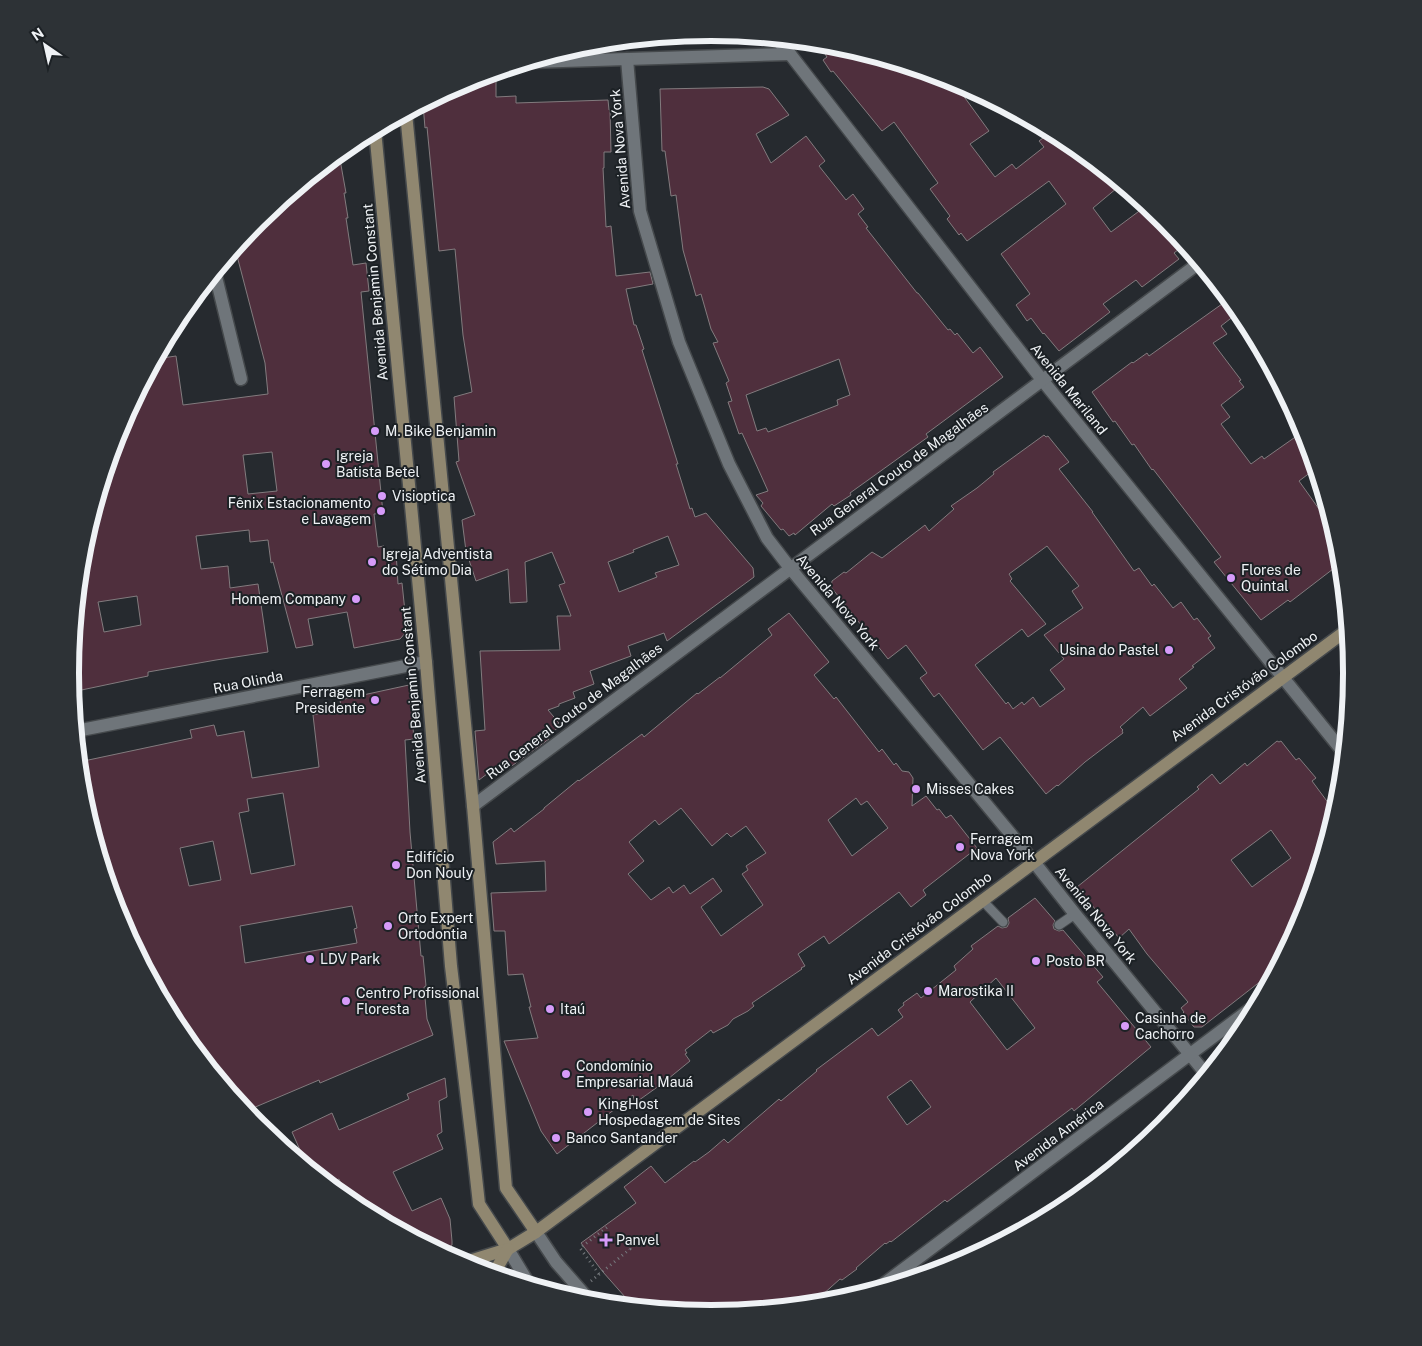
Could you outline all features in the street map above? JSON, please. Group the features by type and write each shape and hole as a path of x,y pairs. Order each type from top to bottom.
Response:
{"main road":[{"path":"407,120 472,806 506,1188 536,1232"},
{"name":"Avenida Benjamin Constant","path":"376,138 426,662 451,966 479,1204 508,1249"},
{"name":"Avenida Cristóvão Colombo","path":"475,1259 508,1249 536,1232 1341,634"},
{"name":"Avenida Cristóvão Colombo","path":"497,1267 508,1249"}],"street":[{"name":"Avenida Mariland","path":"783,46 1043,381 1338,745"},
{"path":"554,61 790,54"},
{"name":"Avenida Nova York","path":"628,59 640,211 679,342 729,464 767,538 1203,1070"},
{"name":"Rua General Couto de Magalhães","path":"472,806 1195,267"},
{"path":"217,280 241,379"},
{"name":"Rua Olinda","path":"83,730 426,662"},
{"name":"Avenida América","path":"892,1278 1241,1016"},
{"path":"536,1232 556,1262 582,1291"},
{"path":"508,1249 524,1276"}],"lane":[{"path":"982,900 1003,922"},
{"path":"1059,925 1074,914"}],"path":[{"path":"610,1225 580,1248 587,1254 601,1273 630,1249 629,1247"}],"building":[{"path":"823,51 875,63 961,93 989,131 970,144 995,177 1012,164 1016,169 1044,147 1039,141 1044,137 1096,172 1116,189 1093,208 1111,232 1141,210 1179,249 1174,253 1179,259 1142,287 1136,280 1103,304 1110,312 1059,351 1031,318 1027,321 1016,305 1030,294 1001,254 1066,204 1049,181 967,241 961,233 959,235 947,219 950,216 930,189 938,183 894,122 882,131 833,71 831,72 823,60 827,57"},
{"path":"496,79 496,97 516,96 516,103 608,100 611,152 604,152 603,168 606,227 611,226 616,276 650,272 653,284 626,289 634,325 636,325 644,349 642,350 678,464 676,464 690,509 692,508 695,517 706,513 753,568 754,577 667,641 664,633 628,646 631,656 590,671 594,684 573,692 575,698 548,710 559,723 557,724 559,727 547,736 549,739 509,768 504,761 479,780 475,731 485,730 480,651 560,650 557,616 571,616 559,585 565,583 552,552 525,562 527,602 510,603 508,569 476,581 466,551 462,520 475,515 456,462 459,461 454,397 472,392 463,335 455,249 439,251 427,127 425,128 424,111 469,89","holes":["668,536 679,565 655,573 657,577 619,592 608,562"]},
{"path":"763,87 769,89 789,115 756,134 771,163 806,136 825,161 819,166 846,200 853,194 864,209 858,214 868,227 866,228 917,293 948,330 950,329 955,335 957,333 973,353 980,347 1003,377 926,434 928,437 850,493 851,495 834,506 832,504 795,535 794,533 789,536 783,529 781,530 761,506 763,503 756,495 768,491 742,433 739,434 728,402 732,401 726,383 729,381 713,343 718,342 711,329 701,294 696,296 683,250 676,195 671,196 665,151 662,151 660,89","holes":["839,359 850,395 837,400 838,405 768,432 766,428 757,431 746,395"]},
{"path":"340,162 346,193 344,193 348,218 346,218 353,265 366,263 369,291 361,292 383,513 374,514 378,547 384,546 385,553 396,552 398,584 402,583 407,631 400,639 354,648 347,612 308,619 313,645 296,648 273,562 271,563 268,540 250,542 249,530 196,536 201,569 228,566 230,588 258,584 268,652 148,672 148,676 80,690 81,632 85,591 91,550 101,509 127,431 164,358 176,356 183,405 268,394 265,363 237,255 294,198","holes":["272,452 277,491 248,494 243,455","137,596 141,625 104,632 98,602"]},
{"path":"1223,303 1233,317 1221,326 1227,334 1213,343 1241,380 1239,381 1244,387 1221,405 1230,417 1221,424 1251,464 1262,456 1264,459 1297,436 1310,473 1299,481 1319,509 1321,508 1331,550 1333,565 1331,567 1333,569 1290,602 1288,600 1261,620 1214,562 1221,557 1152,470 1134,444 1132,445 1115,421 1113,422 1092,392 1132,362 1147,353 1149,356"},
{"path":"1044,435 1048,436 1069,462 1059,469 1093,512 1134,571 1139,568 1152,586 1154,584 1173,608 1181,602 1194,620 1197,618 1211,636 1208,638 1215,648 1179,679 1187,688 1150,716 1143,707 1120,727 1123,733 1046,794 1000,737 983,750 939,693 934,697 920,678 927,673 906,645 888,659 831,587 832,581 844,572 846,573 872,552 882,558 925,525 929,531 954,509 951,506 977,488 994,474 993,472","holes":["1047,546 1079,586 1072,591 1083,608 1044,635 1064,659 1050,670 1065,689 1040,707 1033,697 1024,705 1022,702 1013,709 1008,702 1006,704 975,665 1022,629 1028,637 1046,624 1010,581 1012,579 1009,574"]},
{"path":"789,613 829,662 814,675 834,699 836,697 879,752 882,749 894,765 896,763 902,771 909,772 913,778 912,806 926,796 946,818 951,815 977,848 923,890 926,895 911,907 899,892 829,944 824,936 798,954 805,966 802,969 752,1003 754,1006 733,1019 728,1025 713,1033 711,1030 685,1050 687,1053 685,1054 690,1061 663,1083 635,1103 633,1095 557,1154 541,1131 504,1041 538,1038 529,1007 531,1007 523,974 508,975 505,931 494,931 491,893 546,891 545,861 496,864 493,842 511,828 514,832 578,780 642,734 644,737 772,635 768,629","holes":["856,798 861,805 867,801 888,828 852,856 828,820","681,808 712,846 727,833 731,837 746,826 766,853 746,866 748,870 742,874 763,905 721,936 701,907 722,891 713,878 690,894 684,885 673,893 669,887 651,900 628,874 644,861 629,842 655,820 659,825"]},
{"path":"409,685 414,739 405,740 410,832 421,956 423,956 426,986 424,987 427,1019 433,1035 320,1083 319,1080 253,1108 210,1058 186,1024 144,952 127,915 101,837 91,796 86,761 192,738 190,730 214,725 217,736 244,731 252,778 319,767 313,715 341,708 340,700","holes":["283,793 295,865 251,874 239,813 249,811 247,799","213,841 221,880 189,886 180,848","352,906 357,928 354,929 357,943 245,963 240,926"]},
{"path":"1277,741 1281,741 1296,760 1299,758 1316,778 1312,781 1329,804 1321,837 1295,915 1275,957 1270,961 1272,963 1264,979 1202,1027 1194,1027 1181,1008 1188,1002 1147,954 1129,929 1119,938 1077,887 1199,789 1197,787 1212,774 1220,784 1245,763 1247,766","holes":["1271,830 1291,858 1252,887 1231,860"]},
{"path":"1035,898 1055,921 1054,929 1063,930 1103,977 1097,982 1151,1047 1074,1111 1072,1108 947,1202 945,1200 891,1242 885,1243 857,1269 842,1280 840,1279 822,1295 752,1303 711,1305 627,1299 581,1243 636,1203 624,1187 651,1166 665,1183 724,1139 728,1143 779,1099 781,1101 816,1070 872,1028 878,1036 903,1017 898,1010 904,1005 903,1003 917,993 921,998 956,970 954,966 973,949 971,946 998,926 1002,928 1007,927 1009,923 1008,918","holes":["996,978 1035,1028 1007,1050 970,1002","911,1080 931,1107 907,1125 887,1097"]},
{"path":"445,1078 447,1097 439,1101 442,1132 437,1135 443,1149 393,1172 412,1211 441,1198 450,1219 452,1245 448,1248 395,1220 342,1185 339,1179 336,1181 326,1174 298,1151 300,1150 292,1132 332,1113 339,1130 409,1099 407,1094"}],"place":[{"name":"M. Bike Benjamin","path":"375,431"},
{"name":"Igreja Batista Betel","path":"326,464"},
{"name":"Visioptica","path":"382,496"},
{"name":"Fênix Estacionamento e Lavagem","path":"381,511"},
{"name":"Igreja Adventista do Sétimo Dia","path":"372,562"},
{"name":"Flores de Quintal","path":"1231,578"},
{"name":"Homem Company","path":"356,599"},
{"name":"Usina do Pastel","path":"1169,650"},
{"name":"Ferragem Presidente","path":"375,700"},
{"name":"Misses Cakes","path":"916,789"},
{"name":"Ferragem Nova York","path":"960,847"},
{"name":"Edifício Don Nouly","path":"396,865"},
{"name":"Orto Expert Ortodontia","path":"388,926"},
{"name":"LDV Park","path":"310,959"},
{"name":"Posto BR","path":"1036,961"},
{"name":"Marostika II","path":"928,991"},
{"name":"Centro Profissional Floresta","path":"346,1001"},
{"name":"Itaú","path":"550,1009"},
{"name":"Casinha de Cachorro","path":"1125,1026"},
{"name":"Condomínio Empresarial Mauá","path":"566,1074"},
{"name":"KingHost Hospedagem de Sites","path":"588,1112"},
{"name":"Banco Santander","path":"556,1138"},
{"name":"Panvel","path":"606,1240"}]}
